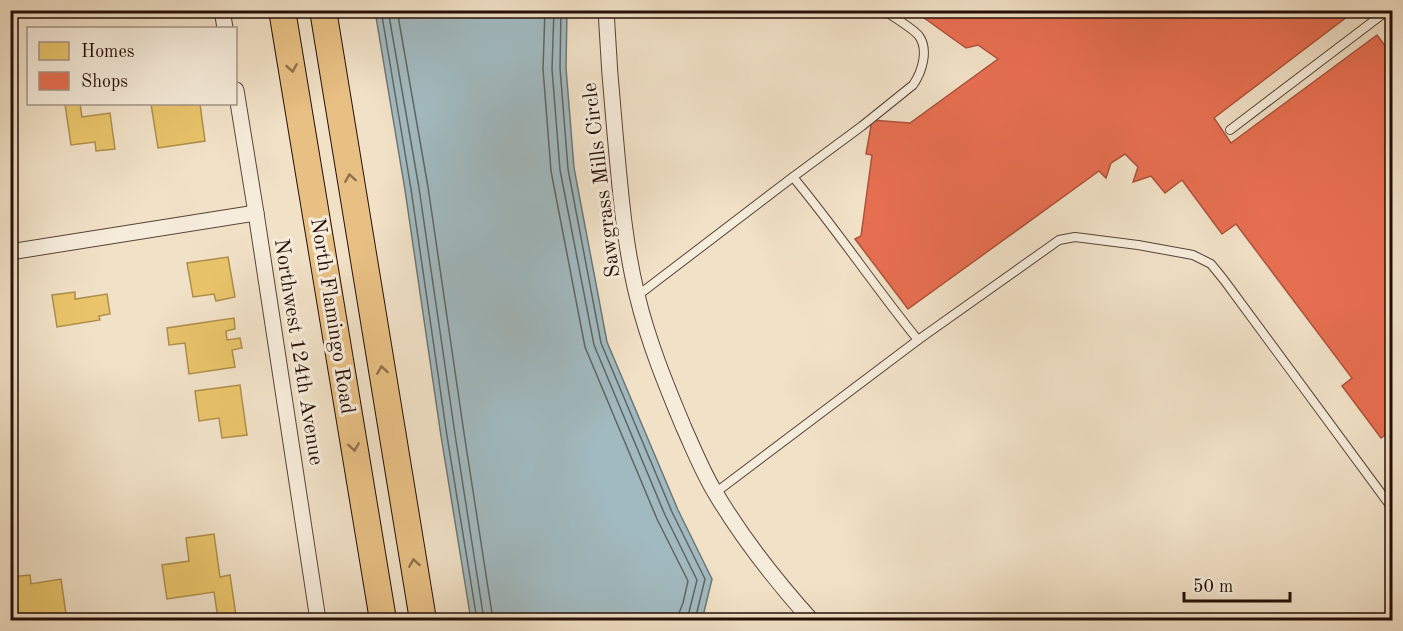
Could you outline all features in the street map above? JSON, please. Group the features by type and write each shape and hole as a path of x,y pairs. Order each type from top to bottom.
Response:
{"highway":[{"name":"North Flamingo Road","path":"282,10 383,621"},
{"name":"North Flamingo Road","path":"323,10 423,621"}],"street":[{"path":"222,10 225,27"},
{"name":"Sawgrass Mills Circle","path":"606,10 621,203 638,296 660,370 715,493 756,555 812,621"},
{"name":"Northwest 124th Avenue","path":"237,96 318,621"},
{"path":"10,252 256,213"}],"lane":[{"path":"638,296 913,85 918,78 924,54 919,36 884,10"},
{"path":"1230,130 1388,10"},
{"path":"793,177 918,340"},
{"path":"715,493 918,340 1059,240 1075,237 1193,255 1211,264 1392,508"}],"water":[{"path":"375,11 567,11 566,68 574,168 607,342 678,510 712,579 700,620 471,620"}],"building: Homes":[{"path":"65,105 80,105 82,117 110,113 115,149 96,151 95,142 71,145"},
{"path":"151,105 200,105 205,141 158,148"},
{"path":"228,257 235,297 216,301 214,294 193,297 187,263"},
{"path":"75,292 75,299 107,294 110,314 99,316 100,320 57,327 52,295"},
{"path":"234,318 235,329 226,331 227,340 240,338 242,348 232,350 235,367 189,374 185,343 169,345 167,328"},
{"path":"240,385 247,435 222,438 219,418 199,421 195,391"},
{"path":"214,534 220,577 230,575 236,616 218,619 214,592 167,599 162,565 189,561 186,538"},
{"path":"30,575 31,584 61,579 66,614 12,620 10,577"}],"building: Shops":[{"path":"913,10 1356,10 1214,118 1231,143 1377,35 1392,55 1392,430 1381,438 1342,386 1352,378 1236,224 1222,234 1182,180 1165,193 1151,176 1133,182 1138,167 1125,154 1111,163 1106,178 1099,171 908,309 855,239 861,236 872,155 866,154 872,120 910,123 998,59 978,45 966,48"}]}
